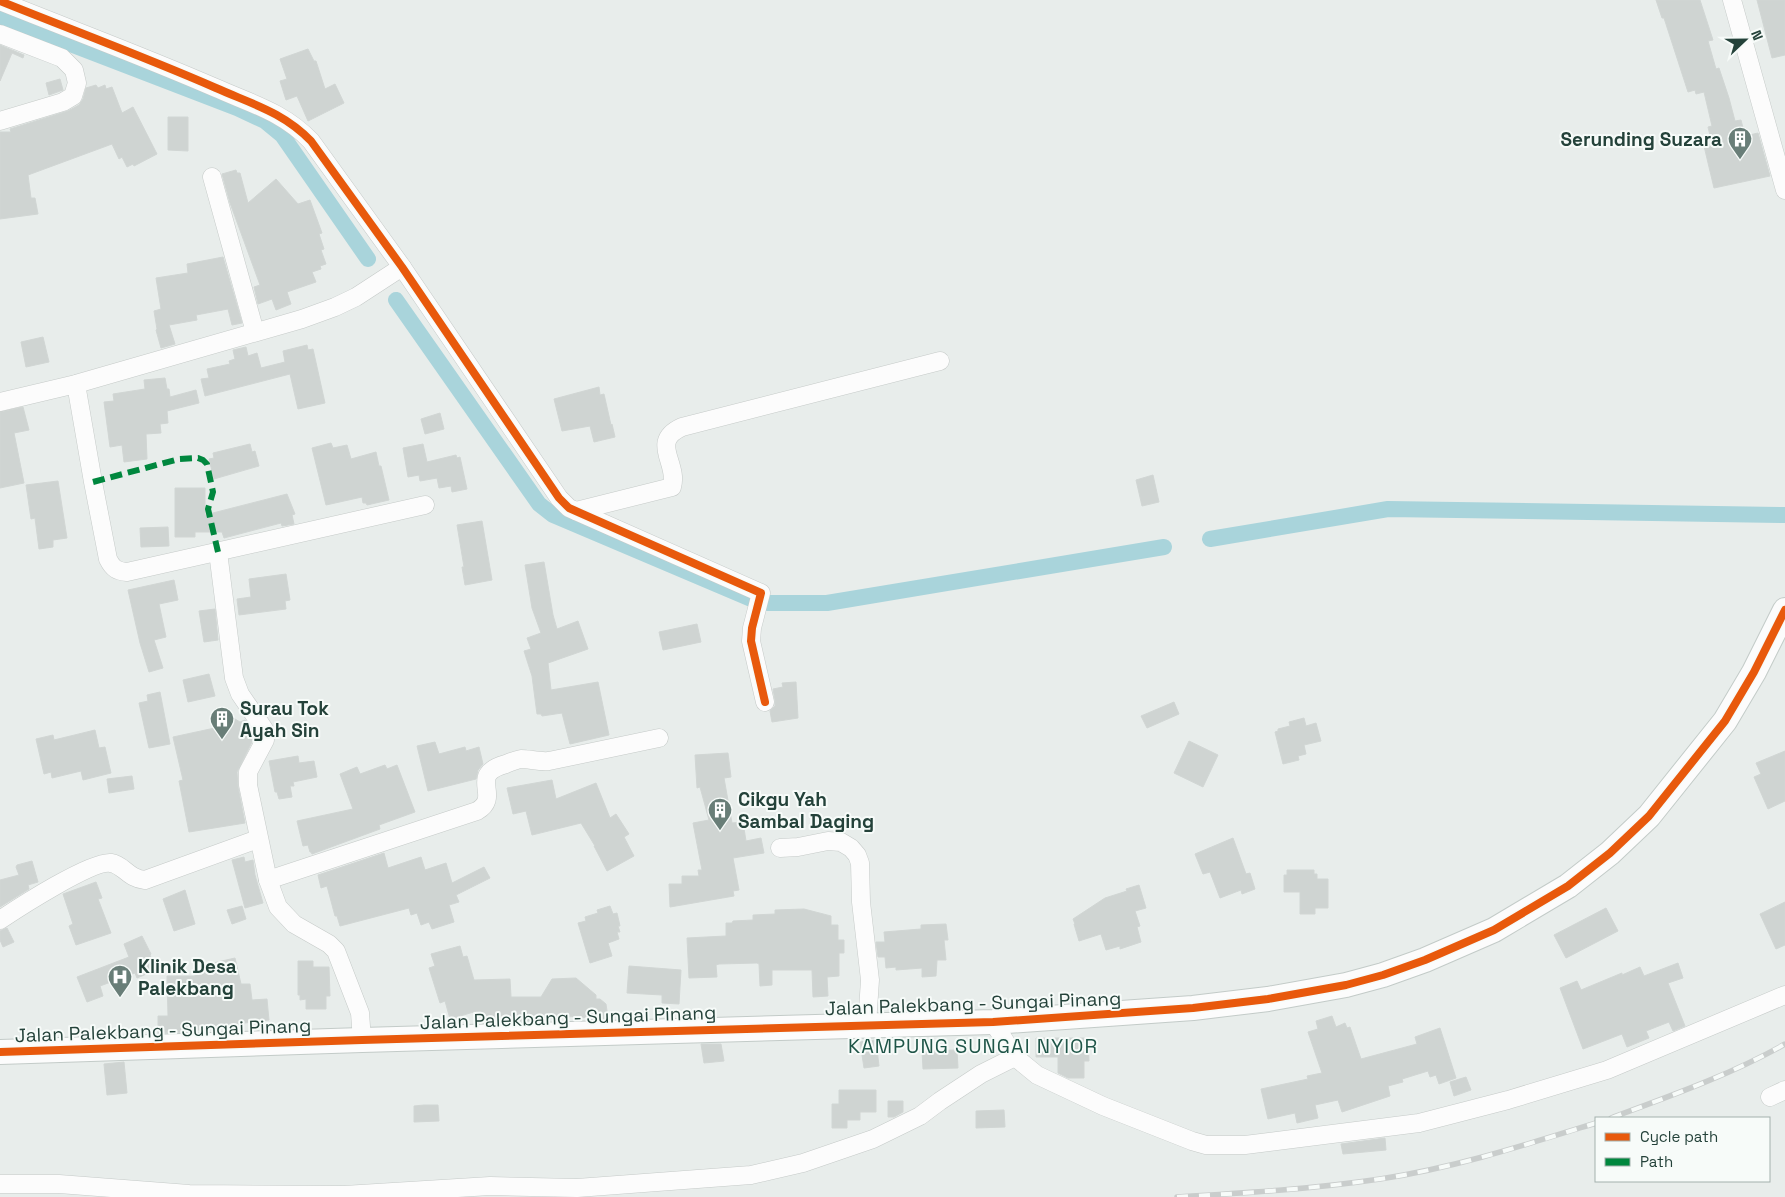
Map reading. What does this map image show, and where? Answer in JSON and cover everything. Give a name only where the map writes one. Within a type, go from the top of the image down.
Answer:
[{"type":"street","points":[[1732,0],[1785,190]]},
{"type":"street","points":[[0,1],[275,112],[290,122],[311,141],[397,271],[559,498],[569,508],[761,593],[752,628],[751,642],[765,702]]},
{"type":"street","points":[[0,34],[62,58],[74,70],[77,83],[73,96],[63,102],[0,121]]},
{"type":"street","points":[[212,178],[255,332]]},
{"type":"street","points":[[0,402],[76,384],[302,319],[336,307],[356,297],[397,271]]},
{"type":"street","points":[[576,511],[672,488],[674,480],[665,444],[673,431],[682,427],[940,361]]},
{"type":"street","points":[[76,384],[92,482],[108,559],[112,567],[119,572],[127,572],[425,505]]},
{"type":"street","points":[[218,552],[234,678],[240,694],[264,729],[265,740],[248,772],[248,785],[268,880],[278,907],[294,924],[329,944],[336,951],[360,1013],[362,1040]]},
{"type":"street","name":"Jalan Palekbang - Sungai Pinang","points":[[0,1052],[993,1022],[1193,1008],[1346,985],[1383,975],[1425,960],[1494,930],[1568,886],[1610,853],[1649,816],[1725,721],[1754,672],[1785,610]]},
{"type":"street","points":[[268,880],[477,811],[482,808],[488,797],[485,780],[487,774],[496,767],[522,759],[538,762],[549,761],[659,738]]},
{"type":"street","points":[[0,920],[31,899],[97,865],[112,863],[119,866],[130,876],[145,880],[258,839]]},
{"type":"street","points":[[780,848],[798,847],[828,841],[841,842],[851,848],[857,855],[860,863],[861,902],[870,980],[868,1025]]},
{"type":"street","points":[[993,1022],[1015,1057],[1038,1075],[1103,1106],[1158,1129],[1206,1145],[1245,1145],[1419,1123],[1508,1100],[1607,1070],[1785,995]]},
{"type":"street","points":[[0,1184],[59,1184],[189,1194],[344,1195],[490,1186],[547,1192],[751,1175],[803,1163],[872,1139],[907,1123],[981,1074],[1015,1057]]},
{"type":"building","points":[[1656,0],[1700,0],[1713,40],[1708,41],[1716,69],[1719,68],[1735,121],[1741,120],[1745,136],[1758,133],[1770,176],[1714,188],[1704,146],[1712,144],[1708,127],[1712,126],[1704,92],[1696,94],[1695,90],[1688,92],[1664,18],[1662,18]]},
{"type":"building","points":[[1757,0],[1785,0],[1785,55],[1772,58]]},
{"type":"building","points":[[0,45],[24,55],[23,58],[12,53],[0,81]]},
{"type":"building","points":[[308,49],[314,61],[316,61],[325,89],[335,84],[344,103],[308,121],[297,96],[286,100],[280,81],[287,79],[280,59]]},
{"type":"building","points":[[60,79],[63,90],[49,95],[46,83]]},
{"type":"building","points":[[96,85],[98,88],[105,85],[106,89],[112,87],[122,113],[133,107],[157,154],[134,166],[133,164],[127,167],[122,157],[119,159],[112,144],[28,175],[31,198],[35,198],[38,214],[0,219],[0,132],[11,132],[10,129],[68,111],[79,105],[86,88]]},
{"type":"building","points":[[168,117],[188,117],[188,151],[168,150]]},
{"type":"building","points":[[236,170],[237,173],[240,173],[248,203],[276,179],[298,204],[310,200],[322,233],[319,234],[324,249],[321,250],[326,264],[320,266],[321,269],[312,272],[316,282],[287,292],[291,304],[276,310],[272,299],[258,304],[254,287],[260,285],[230,203],[222,174]]},
{"type":"building","points":[[223,257],[242,323],[232,325],[228,309],[196,315],[197,320],[169,325],[175,344],[161,348],[156,330],[154,311],[161,309],[156,278],[188,273],[187,264]]},
{"type":"building","points":[[43,337],[49,362],[26,367],[21,342]]},
{"type":"building","points":[[307,345],[308,350],[313,349],[325,403],[298,409],[290,374],[205,396],[201,379],[209,378],[207,369],[230,364],[229,361],[235,359],[233,350],[246,347],[248,356],[257,353],[261,368],[285,362],[283,351]]},
{"type":"building","points":[[165,378],[170,397],[196,390],[199,403],[167,411],[168,423],[160,424],[161,433],[146,434],[147,459],[124,462],[122,445],[110,447],[104,402],[114,401],[113,394],[145,389],[144,380]]},
{"type":"building","points":[[599,387],[600,395],[604,394],[615,437],[594,442],[590,426],[562,431],[554,399]]},
{"type":"building","points":[[23,407],[29,430],[14,433],[24,483],[0,488],[0,412]]},
{"type":"building","points":[[440,413],[444,429],[425,434],[421,419]]},
{"type":"building","points":[[331,443],[333,448],[347,445],[351,459],[376,452],[389,500],[367,505],[363,503],[362,497],[326,505],[312,448]]},
{"type":"building","points":[[250,444],[252,452],[255,451],[259,466],[214,479],[209,459],[214,458],[213,453]]},
{"type":"building","points":[[423,444],[427,462],[456,455],[457,458],[460,457],[467,489],[452,492],[451,486],[439,488],[437,478],[420,481],[419,475],[408,477],[403,448]]},
{"type":"building","points":[[1153,475],[1159,502],[1142,506],[1136,480]]},
{"type":"building","points":[[58,481],[67,538],[53,540],[53,547],[39,549],[35,518],[31,519],[26,485]]},
{"type":"building","points":[[175,488],[205,488],[205,515],[287,494],[295,514],[292,515],[294,524],[282,526],[281,523],[224,538],[222,532],[195,532],[195,537],[175,537]]},
{"type":"building","points":[[482,521],[492,580],[465,585],[457,525]]},
{"type":"building","points":[[168,527],[169,546],[141,547],[140,528]]},
{"type":"building","points":[[544,562],[557,629],[578,621],[588,649],[548,663],[551,690],[598,682],[609,735],[570,744],[562,713],[542,716],[537,714],[532,676],[524,651],[531,649],[527,638],[541,633],[532,608],[525,565]]},
{"type":"building","points":[[286,574],[290,600],[285,601],[286,609],[239,615],[237,599],[251,597],[249,579]]},
{"type":"building","points":[[174,580],[178,600],[159,604],[166,637],[154,640],[163,668],[149,672],[140,643],[128,590]]},
{"type":"building","points":[[215,609],[218,640],[204,642],[199,611]]},
{"type":"building","points":[[697,624],[701,642],[663,650],[659,632]]},
{"type":"building","points":[[209,674],[215,696],[188,702],[183,680]]},
{"type":"building","points":[[796,682],[798,718],[772,722],[770,711],[775,706],[773,689],[783,687],[782,683]]},
{"type":"building","points":[[160,692],[170,744],[149,748],[139,703],[148,701],[147,695]]},
{"type":"building","points":[[1174,702],[1179,714],[1147,728],[1141,716]]},
{"type":"building","points":[[230,716],[240,722],[245,720],[254,733],[254,738],[237,772],[245,823],[189,832],[179,781],[183,780],[173,737],[224,726]]},
{"type":"building","points":[[1304,718],[1306,726],[1316,723],[1321,741],[1304,745],[1306,754],[1298,756],[1299,760],[1283,764],[1275,732],[1278,729],[1290,726],[1289,722]]},
{"type":"building","points":[[95,730],[99,748],[105,747],[111,773],[83,780],[81,771],[52,778],[51,772],[44,774],[36,739],[53,735],[54,740]]},
{"type":"building","points":[[1189,741],[1218,755],[1203,787],[1174,773]]},
{"type":"building","points":[[435,742],[439,754],[465,747],[466,751],[479,747],[483,764],[478,770],[476,779],[428,791],[417,746]]},
{"type":"building","points":[[1785,751],[1785,801],[1768,809],[1754,777],[1761,774],[1756,763]]},
{"type":"building","points":[[728,753],[731,777],[724,778],[732,823],[743,822],[746,841],[761,838],[764,853],[733,858],[739,890],[733,891],[734,896],[670,907],[669,884],[682,884],[682,876],[699,876],[698,870],[702,870],[693,823],[709,820],[700,787],[697,788],[695,755]]},
{"type":"building","points":[[298,756],[299,763],[314,761],[317,777],[293,782],[294,786],[290,786],[292,797],[279,799],[277,792],[275,792],[269,761]]},
{"type":"building","points":[[385,765],[387,769],[397,765],[415,812],[379,825],[380,829],[312,854],[308,845],[303,846],[297,821],[353,809],[340,774],[357,767],[360,774]]},
{"type":"building","points":[[132,776],[134,789],[109,793],[107,779]]},
{"type":"building","points":[[552,780],[556,799],[596,783],[610,818],[616,814],[629,834],[624,837],[634,856],[607,871],[581,823],[532,835],[526,811],[513,814],[507,788]]},
{"type":"building","points":[[1233,838],[1246,874],[1250,873],[1255,889],[1242,894],[1241,890],[1220,898],[1210,872],[1203,874],[1195,854]]},
{"type":"building","points":[[384,853],[388,868],[421,857],[425,870],[446,863],[452,883],[484,867],[490,878],[456,895],[459,902],[449,905],[454,922],[432,929],[429,922],[421,925],[417,913],[411,915],[409,908],[340,926],[337,916],[335,916],[327,886],[321,888],[318,875]]},
{"type":"building","points":[[244,857],[245,862],[253,860],[263,903],[245,908],[232,860]]},
{"type":"building","points":[[32,861],[38,882],[28,885],[29,889],[0,907],[0,880],[19,875],[17,865]]},
{"type":"building","points":[[1287,870],[1314,870],[1314,874],[1317,874],[1317,879],[1328,879],[1328,908],[1315,908],[1315,914],[1300,914],[1300,892],[1284,892],[1284,875],[1287,875]]},
{"type":"building","points":[[96,882],[102,898],[98,899],[111,933],[76,945],[69,926],[73,924],[63,894]]},
{"type":"building","points":[[1139,885],[1146,908],[1135,911],[1140,926],[1137,927],[1141,942],[1120,949],[1120,946],[1106,950],[1101,934],[1079,941],[1073,919],[1105,898]]},
{"type":"building","points":[[185,890],[195,924],[174,931],[163,899]]},
{"type":"building","points":[[1785,902],[1785,945],[1776,949],[1760,914]]},
{"type":"building","points":[[242,906],[246,919],[232,924],[227,910]]},
{"type":"building","points":[[610,906],[613,914],[617,913],[620,926],[618,926],[620,932],[617,932],[619,939],[608,943],[612,956],[590,963],[578,923],[586,921],[585,917],[598,913],[597,910]]},
{"type":"building","points":[[1606,908],[1618,931],[1566,958],[1554,935]]},
{"type":"building","points":[[804,909],[831,916],[831,925],[838,925],[838,940],[844,940],[844,953],[839,953],[839,976],[827,977],[828,996],[813,997],[812,970],[772,970],[772,985],[760,986],[759,964],[757,963],[719,964],[716,965],[717,977],[689,978],[687,938],[726,936],[726,923],[753,920],[753,915],[775,914],[775,910]]},
{"type":"building","points":[[946,924],[948,940],[944,940],[946,960],[937,960],[936,976],[922,977],[922,968],[896,970],[896,967],[886,968],[885,957],[878,957],[876,942],[885,942],[884,932],[921,929],[921,925]]},
{"type":"building","points":[[7,928],[14,942],[3,947],[0,940],[0,931]]},
{"type":"building","points":[[142,936],[156,970],[137,978],[135,973],[100,986],[103,996],[87,1002],[77,977],[129,957],[124,944]]},
{"type":"building","points":[[460,946],[463,957],[467,956],[474,980],[510,979],[511,997],[541,997],[552,979],[576,978],[596,995],[596,999],[600,999],[606,1004],[608,1018],[591,1020],[590,1017],[579,1018],[579,1016],[531,1021],[482,1023],[481,1016],[478,1016],[477,1011],[450,1019],[445,1001],[440,1003],[429,968],[435,966],[431,954]]},
{"type":"building","points":[[235,958],[241,984],[250,984],[252,1000],[267,999],[269,1020],[204,1028],[204,1030],[191,1030],[191,1032],[158,1033],[158,1016],[168,1016],[167,976],[195,976],[195,971],[214,971],[213,963]]},
{"type":"building","points":[[298,961],[313,961],[313,967],[329,967],[330,996],[326,996],[326,1009],[306,1009],[306,999],[300,1000],[300,995],[298,995]]},
{"type":"building","points":[[1678,963],[1683,978],[1668,983],[1685,1026],[1673,1031],[1669,1022],[1646,1031],[1649,1038],[1627,1047],[1622,1034],[1583,1049],[1560,988],[1577,981],[1581,990],[1640,967],[1644,976]]},
{"type":"building","points":[[629,966],[681,970],[679,1004],[662,1003],[662,995],[627,993]]},
{"type":"building","points":[[1332,1016],[1336,1027],[1345,1023],[1347,1028],[1350,1027],[1361,1059],[1417,1044],[1415,1037],[1440,1028],[1456,1078],[1439,1084],[1436,1075],[1430,1077],[1428,1071],[1402,1079],[1403,1082],[1388,1086],[1390,1096],[1342,1112],[1338,1100],[1315,1105],[1318,1118],[1297,1123],[1295,1113],[1268,1119],[1261,1089],[1308,1079],[1307,1076],[1322,1073],[1308,1032],[1318,1029],[1316,1021]]},
{"type":"building","points":[[1036,1038],[1088,1038],[1089,1061],[1084,1061],[1084,1078],[1068,1078],[1058,1073],[1058,1057],[1036,1057]]},
{"type":"building","points":[[876,1040],[879,1066],[864,1068],[860,1042]]},
{"type":"building","points":[[701,1044],[721,1044],[724,1061],[704,1063]]},
{"type":"building","points":[[957,1050],[958,1068],[923,1069],[922,1051]]},
{"type":"building","points":[[124,1062],[127,1093],[107,1095],[104,1064]]},
{"type":"building","points":[[1466,1077],[1471,1090],[1454,1096],[1450,1082]]},
{"type":"building","points":[[839,1090],[876,1090],[876,1112],[860,1112],[860,1120],[847,1120],[847,1128],[832,1128],[832,1104],[839,1104]]},
{"type":"building","points":[[888,1101],[903,1101],[903,1112],[894,1117],[888,1117]]},
{"type":"building","points":[[438,1105],[439,1121],[414,1122],[414,1106]]},
{"type":"building","points":[[1004,1110],[1005,1127],[976,1128],[976,1111]]},
{"type":"building","points":[[1385,1138],[1386,1150],[1343,1154],[1341,1144]]},
{"type":"waterway","points":[[0,17],[237,108],[265,121],[282,135],[368,259]]},
{"type":"waterway","points":[[396,300],[539,504],[553,515],[751,599],[768,603],[827,603],[1164,547]]},
{"type":"waterway","points":[[1210,539],[1388,509],[1785,515]]},
{"type":"railway","points":[[1614,1117],[1743,1066],[1785,1044]]},
{"type":"railway","points":[[1177,1197],[1304,1188],[1380,1179],[1435,1169],[1595,1123]]},
{"type":"marked path","points":[[93,482],[179,459],[198,458],[203,460],[207,464],[213,492],[208,509],[218,552]]},
{"type":"cycle path","points":[[0,1],[162,65],[254,104],[289,123],[311,141],[402,267],[559,498],[569,508],[761,593],[752,628],[751,641],[765,702]]},
{"type":"cycle path","points":[[0,1052],[993,1022],[1193,1008],[1268,999],[1346,985],[1383,975],[1425,960],[1494,930],[1568,886],[1610,853],[1649,816],[1725,721],[1754,672],[1785,610]]},
{"type":"place","name":"Serunding Suzara","points":[[1740,160]]},
{"type":"place","name":"Surau Tok Ayah Sin","points":[[222,740]]},
{"type":"place","name":"Cikgu Yah Sambal Daging","points":[[720,831]]},
{"type":"place","name":"Klinik Desa Palekbang","points":[[120,998]]},
{"type":"district","name":"KAMPUNG SUNGAI NYIOR","points":[[973,1046]]}]
